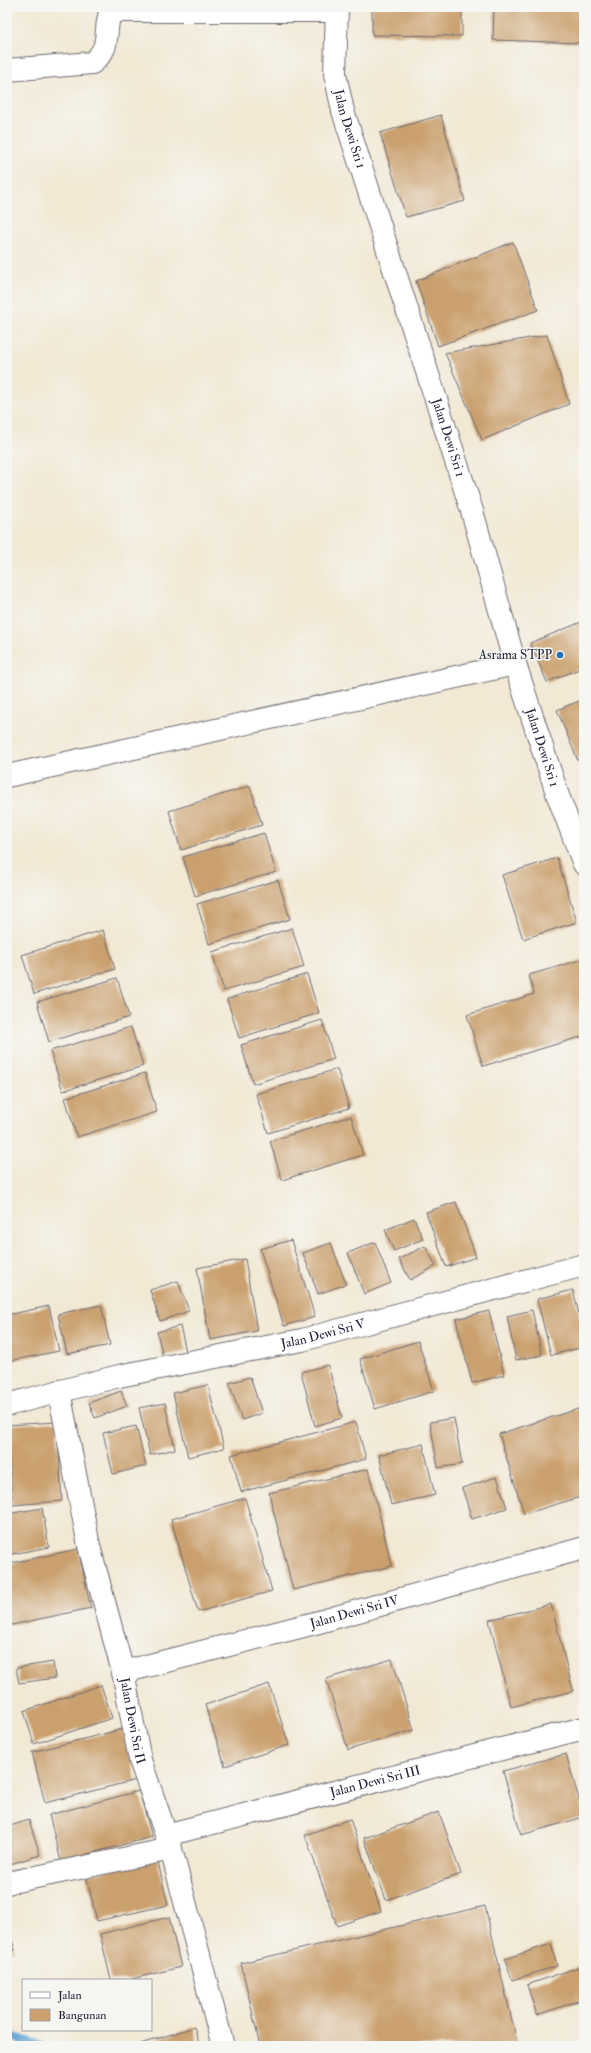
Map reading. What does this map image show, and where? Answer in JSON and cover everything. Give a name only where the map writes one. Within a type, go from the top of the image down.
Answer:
[{"type":"street","points":[[7,70],[92,63],[101,56],[105,48],[109,16],[115,11],[337,9]]},
{"type":"street","name":"Jalan Dewi Sri 1","points":[[337,9],[334,74],[343,111],[472,511],[515,664],[558,793],[584,864]]},
{"type":"street","points":[[7,776],[515,664]]},
{"type":"street","name":"Jalan Dewi Sri V","points":[[7,1405],[59,1391],[205,1358],[302,1340],[584,1265]]},
{"type":"street","name":"Jalan Dewi Sri II","points":[[59,1391],[89,1546],[122,1672],[140,1760],[168,1842],[223,2046]]},
{"type":"street","name":"Jalan Dewi Sri IV","points":[[122,1672],[315,1623],[584,1548]]},
{"type":"street","name":"Jalan Dewi Sri III","points":[[7,1883],[168,1842],[584,1728]]},
{"type":"building","points":[[372,7],[462,7],[462,36],[372,35]]},
{"type":"building","points":[[494,7],[580,7],[580,43],[493,40]]},
{"type":"building","points":[[441,115],[465,201],[406,217],[380,133]]},
{"type":"building","points":[[513,242],[538,310],[438,346],[416,281]]},
{"type":"building","points":[[547,335],[569,404],[482,440],[445,353]]},
{"type":"building","name":"Asrama STPP","points":[[584,621],[584,667],[547,682],[530,643]]},
{"type":"building","points":[[584,699],[584,758],[578,761],[557,710]]},
{"type":"building","points":[[250,786],[262,825],[181,850],[169,811]]},
{"type":"building","points":[[264,833],[276,872],[195,896],[183,857]]},
{"type":"building","points":[[557,858],[577,922],[523,939],[502,875]]},
{"type":"building","points":[[278,880],[290,919],[209,944],[197,904]]},
{"type":"building","points":[[292,928],[304,967],[224,991],[212,952]]},
{"type":"building","points":[[103,930],[115,969],[34,994],[22,955]]},
{"type":"building","points":[[584,959],[584,1036],[483,1066],[467,1015],[534,994],[529,975]]},
{"type":"building","points":[[307,974],[319,1013],[239,1038],[227,999]]},
{"type":"building","points":[[117,978],[129,1017],[49,1042],[37,1002]]},
{"type":"building","points":[[322,1020],[334,1059],[253,1084],[241,1045]]},
{"type":"building","points":[[131,1027],[143,1066],[63,1091],[50,1051]]},
{"type":"building","points":[[337,1069],[349,1108],[268,1133],[256,1094]]},
{"type":"building","points":[[145,1073],[157,1112],[77,1137],[65,1098]]},
{"type":"building","points":[[351,1116],[363,1155],[282,1180],[270,1141]]},
{"type":"building","points":[[456,1202],[476,1257],[446,1267],[426,1212]]},
{"type":"building","points":[[414,1218],[423,1239],[394,1251],[385,1230]]},
{"type":"building","points":[[291,1240],[315,1317],[284,1326],[260,1249]]},
{"type":"building","points":[[375,1242],[391,1283],[364,1294],[348,1253]]},
{"type":"building","points":[[331,1243],[346,1284],[318,1294],[303,1253]]},
{"type":"building","points":[[425,1246],[436,1266],[410,1280],[399,1259]]},
{"type":"building","points":[[245,1259],[257,1331],[210,1340],[197,1268]]},
{"type":"building","points":[[178,1281],[189,1311],[160,1321],[150,1290]]},
{"type":"building","points":[[573,1290],[584,1334],[584,1347],[551,1355],[537,1299]]},
{"type":"building","points":[[101,1305],[110,1345],[67,1354],[58,1314]]},
{"type":"building","points":[[49,1306],[59,1351],[10,1361],[7,1348],[7,1315]]},
{"type":"building","points":[[532,1310],[542,1355],[516,1360],[507,1316]]},
{"type":"building","points":[[489,1311],[504,1375],[472,1383],[456,1319]]},
{"type":"building","points":[[180,1326],[186,1351],[163,1357],[157,1332]]},
{"type":"building","points":[[418,1341],[434,1391],[375,1409],[360,1359]]},
{"type":"building","points":[[328,1365],[342,1418],[315,1426],[301,1372]]},
{"type":"building","points":[[250,1377],[262,1413],[242,1420],[229,1383]]},
{"type":"building","points":[[208,1385],[224,1448],[188,1457],[173,1393]]},
{"type":"building","points":[[121,1391],[127,1406],[95,1418],[89,1403]]},
{"type":"building","points":[[165,1403],[175,1449],[150,1455],[139,1408]]},
{"type":"building","points":[[584,1407],[584,1496],[524,1514],[499,1434]]},
{"type":"building","points":[[454,1418],[462,1464],[438,1468],[430,1422]]},
{"type":"building","points":[[57,1422],[62,1501],[12,1505],[7,1425]]},
{"type":"building","points":[[356,1422],[366,1459],[241,1492],[231,1455]]},
{"type":"building","points":[[136,1426],[146,1466],[113,1474],[103,1433]]},
{"type":"building","points":[[423,1444],[435,1495],[391,1505],[379,1455]]},
{"type":"building","points":[[368,1469],[392,1566],[293,1590],[269,1493]]},
{"type":"building","points":[[497,1477],[507,1508],[472,1519],[462,1488]]},
{"type":"building","points":[[245,1498],[272,1591],[198,1612],[171,1519]]},
{"type":"building","points":[[42,1508],[49,1547],[7,1555],[7,1514]]},
{"type":"building","points":[[78,1549],[91,1608],[7,1626],[7,1564]]},
{"type":"building","points":[[551,1604],[573,1691],[511,1707],[489,1620]]},
{"type":"building","points":[[392,1659],[414,1730],[348,1750],[326,1679]]},
{"type":"building","points":[[53,1662],[55,1678],[19,1683],[16,1668]]},
{"type":"building","points":[[269,1684],[289,1745],[225,1766],[205,1705]]},
{"type":"building","points":[[101,1685],[112,1718],[34,1744],[24,1711]]},
{"type":"building","points":[[123,1729],[136,1780],[45,1803],[32,1752]]},
{"type":"building","points":[[566,1754],[584,1817],[521,1835],[503,1771]]},
{"type":"building","points":[[139,1791],[152,1837],[61,1861],[49,1815]]},
{"type":"building","points":[[439,1812],[461,1874],[386,1900],[364,1838]]},
{"type":"building","points":[[350,1819],[381,1911],[337,1926],[305,1835]]},
{"type":"building","points":[[29,1820],[40,1855],[7,1865],[7,1827]]},
{"type":"building","points":[[157,1858],[168,1905],[97,1921],[86,1875]]},
{"type":"building","points":[[485,1906],[518,2046],[260,2046],[241,1963]]},
{"type":"building","points":[[169,1917],[181,1967],[132,1979],[111,1979],[100,1934]]},
{"type":"building","points":[[7,1925],[15,1950],[7,1952]]},
{"type":"building","points":[[551,1944],[557,1966],[512,1980],[505,1959]]},
{"type":"building","points":[[584,1965],[584,1999],[537,2015],[527,1985]]},
{"type":"building","points":[[194,2027],[200,2046],[134,2046]]},
{"type":"waterway","points":[[7,2035],[42,2046]]},
{"type":"place","name":"Asrama STPP","points":[[560,655]]}]
